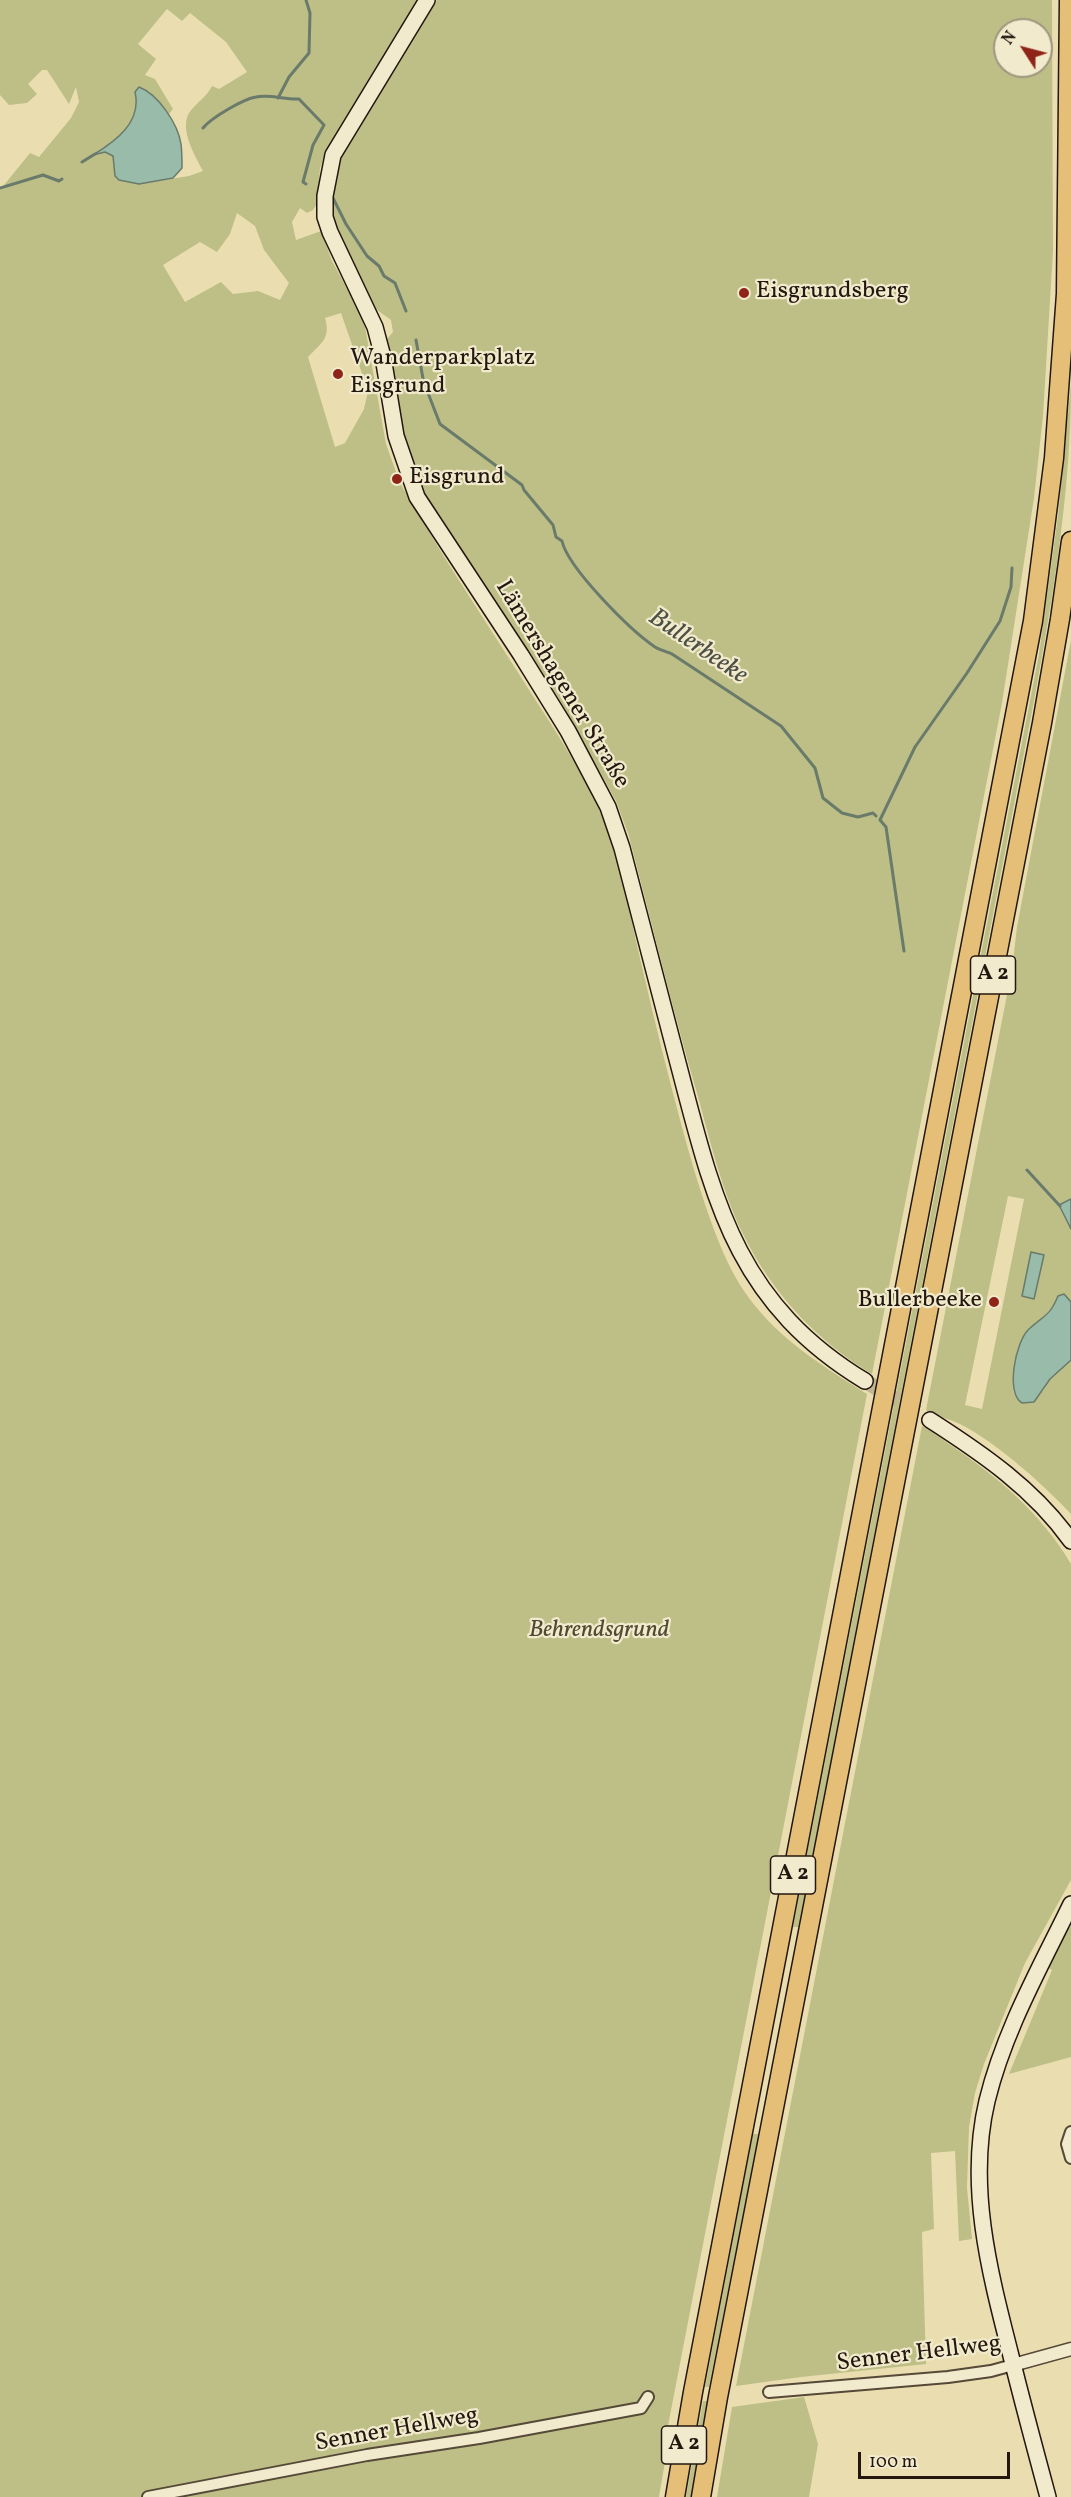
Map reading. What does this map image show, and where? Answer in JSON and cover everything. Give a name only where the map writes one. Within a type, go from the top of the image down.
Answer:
[{"type":"highway","name":"A 2","points":[[675,2497],[693,2392],[1017,712],[1041,568],[1059,402],[1067,265],[1069,0]]},
{"type":"highway","name":"A 2","points":[[701,2497],[718,2397],[1042,723],[1071,541]]},
{"type":"main road","name":"Lämershagener Straße","points":[[427,0],[333,155],[325,196],[325,217],[375,327],[398,442],[417,497],[548,698],[608,807],[628,870],[696,1135],[718,1204],[733,1241],[759,1285],[785,1316],[825,1353],[865,1381]]},
{"type":"main road","points":[[930,1420],[1009,1474],[1035,1498],[1071,1541]]},
{"type":"main road","points":[[1048,2497],[988,2260],[979,2184],[981,2137],[987,2102],[1003,2049],[1071,1904]]},
{"type":"street","points":[[1071,2132],[1067,2144],[1071,2158]]},
{"type":"street","name":"Senner Hellweg","points":[[770,2392],[959,2376],[991,2371],[1071,2349]]},
{"type":"street","name":"Senner Hellweg","points":[[148,2497],[401,2449],[599,2417],[641,2408],[648,2397]]},
{"type":"green space","name":"Behrendsgrund","points":[[0,0],[417,0],[325,153],[320,168],[317,204],[307,213],[300,208],[292,222],[296,240],[321,231],[332,261],[365,327],[386,444],[400,483],[566,749],[598,807],[612,842],[622,879],[687,1146],[711,1221],[731,1269],[749,1298],[774,1327],[819,1363],[867,1394],[667,2431],[670,2432],[659,2497],[0,2497],[0,190],[30,153],[39,157],[71,118],[79,102],[76,87],[69,104],[47,70],[42,70],[28,84],[37,94],[27,103],[9,105],[0,95]],"holes":[[[167,9],[182,21],[190,13],[226,42],[247,72],[219,89],[212,86],[188,115],[186,122],[188,139],[203,171],[189,176],[139,184],[115,176],[113,156],[105,152],[96,154],[126,128],[135,112],[135,92],[149,91],[168,115],[173,109],[155,79],[145,75],[156,59],[138,44]],[[237,213],[255,226],[264,250],[289,283],[280,300],[258,291],[233,294],[221,282],[185,302],[163,265],[200,242],[217,252],[230,234]],[[341,313],[368,391],[364,409],[345,443],[335,447],[308,357],[326,336],[325,318]]]},
{"type":"green space","points":[[437,0],[1052,0],[1052,18],[993,18],[993,78],[1052,78],[1053,251],[1043,416],[1034,498],[1002,703],[872,1374],[833,1347],[798,1314],[768,1277],[736,1219],[717,1166],[628,833],[616,801],[558,697],[423,493],[402,432],[386,340],[393,332],[391,320],[373,307],[331,215],[331,187],[349,141]]},
{"type":"green space","points":[[1071,384],[1068,464],[1060,544],[1041,662],[799,1927],[793,1927],[1039,654],[1058,516]]},
{"type":"green space","points":[[1071,640],[1071,1199],[1059,1206],[1071,1229],[1071,1302],[1058,1296],[1029,1339],[1017,1366],[1014,1394],[1043,1391],[1050,1379],[1071,1360],[1071,1514],[1033,1477],[989,1442],[960,1424],[926,1410],[1012,969],[1017,927]],"holes":[[[1008,1196],[1024,1199],[982,1409],[965,1405]],[[1031,1253],[1044,1255],[1034,1299],[1022,1296]]]},
{"type":"green space","points":[[922,1426],[985,1470],[1017,1497],[1046,1528],[1071,1564],[1071,1880],[1025,1963],[984,2064],[975,2093],[969,2127],[967,2188],[972,2239],[959,2241],[955,2151],[931,2153],[934,2229],[922,2232],[926,2364],[736,2386]]},
{"type":"green space","points":[[1071,1926],[1071,2057],[1009,2074],[1052,1970],[1047,1967],[1061,1939]]},
{"type":"green space","points":[[753,2134],[759,2134],[709,2387],[705,2387]]},
{"type":"green space","points":[[804,2397],[818,2444],[809,2497],[717,2497],[732,2407]]},
{"type":"green space","points":[[703,2401],[707,2401],[691,2497],[686,2497]]},
{"type":"shaded area","points":[[139,87],[160,103],[179,136],[182,168],[173,178],[139,184],[119,180],[115,176],[113,156],[105,152],[93,155],[125,130],[135,113],[135,92]]},
{"type":"shaded area","points":[[1071,1199],[1071,1229],[1059,1205]]},
{"type":"shaded area","points":[[1031,1252],[1044,1255],[1034,1299],[1022,1296]]},
{"type":"shaded area","points":[[1064,1294],[1071,1302],[1071,1360],[1050,1379],[1034,1402],[1022,1403],[1014,1389],[1013,1379],[1020,1345],[1028,1330],[1048,1313],[1058,1296]]},
{"type":"waterway","name":"Bullerbeeke","points":[[278,98],[289,77],[309,53],[310,13],[306,0]]},
{"type":"waterway","name":"Bullerbeeke","points":[[203,128],[220,114],[250,98],[267,96],[299,99],[324,125],[313,145],[303,182],[306,184]]},
{"type":"waterway","name":"Bullerbeeke","points":[[82,162],[95,154]]},
{"type":"waterway","name":"Bullerbeeke","points":[[0,188],[43,175],[59,181],[62,179]]},
{"type":"waterway","name":"Bullerbeeke","points":[[332,196],[346,224],[367,256],[379,266],[384,276],[395,283],[406,311]]},
{"type":"waterway","name":"Bullerbeeke","points":[[416,340],[424,384],[430,388],[428,393],[440,424],[522,485],[553,525],[556,537],[562,541],[576,567],[601,598],[655,647],[672,654],[781,726],[815,768],[823,798],[842,813],[858,817],[873,813],[876,816]]},
{"type":"waterway","points":[[904,951],[886,827],[880,820],[915,747],[1000,621],[1011,587],[1012,568]]},
{"type":"waterway","name":"Bullerbeeke","points":[[1027,1170],[1060,1206]]},
{"type":"tunnel","points":[[865,1381],[930,1420]]},
{"type":"place","name":"Eisgrundsberg","points":[[744,293]]},
{"type":"place","name":"Wanderparkplatz Eisgrund","points":[[338,374]]},
{"type":"place","name":"Eisgrund","points":[[397,479]]},
{"type":"place","name":"Bullerbeeke","points":[[994,1302]]}]
